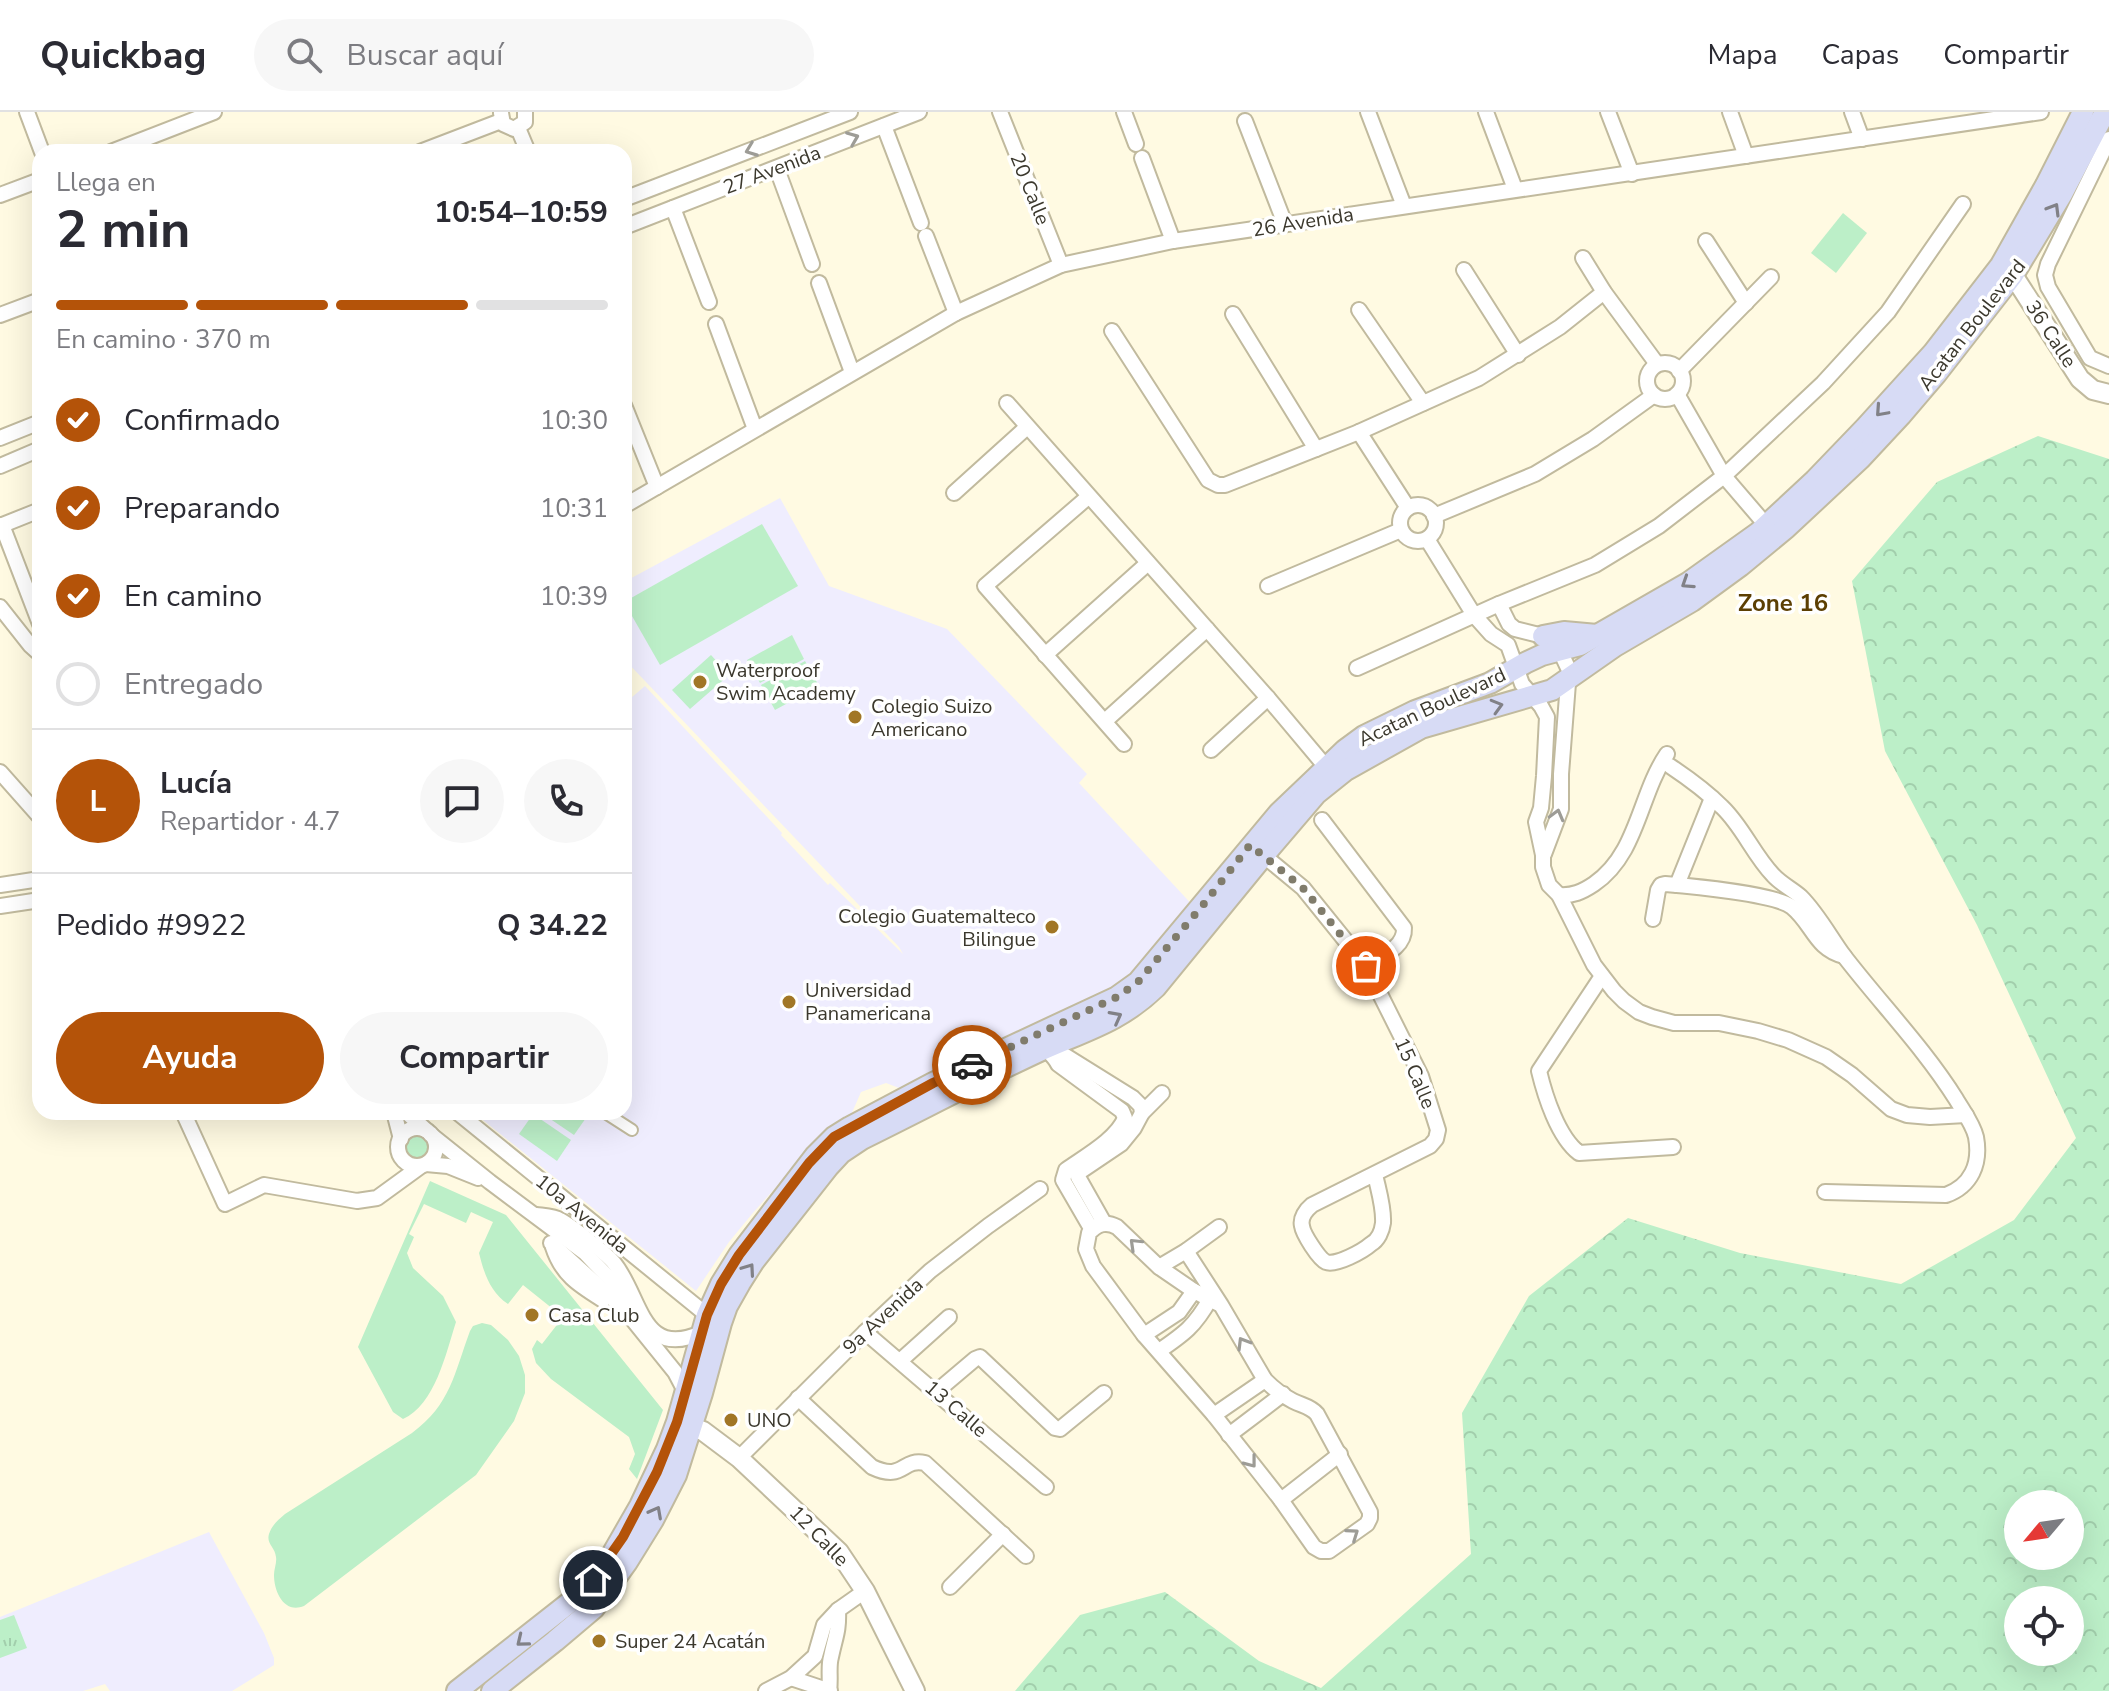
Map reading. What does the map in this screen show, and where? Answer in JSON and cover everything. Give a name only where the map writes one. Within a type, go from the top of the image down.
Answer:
[{"type":"main road","name":"Acatan Boulevard","points":[[1559,651],[1580,645],[1688,583],[1766,525],[1845,449],[2007,270],[2083,112]]},
{"type":"main road","name":"Acatan Boulevard","points":[[1569,678],[1615,646],[1692,601],[1740,566],[1860,459],[1936,374],[2062,194],[2105,112]]},
{"type":"main road","points":[[1543,636],[1564,632],[1597,635]]},
{"type":"main road","points":[[1517,668],[1542,655],[1559,651]]},
{"type":"main road","name":"Acatan Boulevard","points":[[457,1691],[490,1686],[594,1608],[607,1591],[676,1475],[684,1424],[685,1391],[705,1323],[721,1284],[739,1255],[809,1163],[834,1137],[933,1083],[1045,1047],[1117,1018],[1148,995],[1215,916],[1287,805],[1331,772],[1345,750],[1364,736],[1415,711],[1490,683],[1517,668]]},
{"type":"main road","points":[[1532,696],[1552,690],[1569,678]]},
{"type":"main road","name":"Acatan Boulevard","points":[[1331,772],[1346,770],[1421,728],[1532,696]]},
{"type":"main road","name":"Acatan Boulevard","points":[[684,1424],[727,1306],[740,1283],[754,1261],[841,1153],[862,1139],[1045,1047]]},
{"type":"street","points":[[27,112],[39,144]]},
{"type":"street","points":[[132,144],[214,112]]},
{"type":"street","points":[[438,144],[501,116],[506,127],[518,128],[525,122],[525,112]]},
{"type":"street","name":"27 Avenida","points":[[632,196],[821,117],[850,112]]},
{"type":"street","name":"27 Avenida","points":[[632,224],[919,112]]},
{"type":"street","name":"20 Calle","points":[[1000,112],[1061,265]]},
{"type":"street","points":[[1124,112],[1173,241]]},
{"type":"street","points":[[1368,112],[1404,206]]},
{"type":"street","points":[[1486,112],[1515,189]]},
{"type":"street","points":[[1608,112],[1632,174]]},
{"type":"street","points":[[1730,112],[1746,156]]},
{"type":"street","points":[[1852,112],[1862,139]]},
{"type":"street","name":"26 Avenida","points":[[632,501],[956,313],[1061,265],[1173,241],[2041,112]]},
{"type":"street","points":[[1245,121],[1285,224]]},
{"type":"street","points":[[884,126],[956,313]]},
{"type":"street","points":[[518,128],[525,144]]},
{"type":"street","points":[[2109,139],[2045,275],[2048,287],[2090,358],[2109,366]]},
{"type":"street","points":[[777,169],[812,264]]},
{"type":"street","points":[[0,195],[32,183]]},
{"type":"street","points":[[1357,668],[1595,565],[1659,526],[1724,476],[1823,383],[1888,312],[1963,204]]},
{"type":"street","points":[[673,208],[709,302]]},
{"type":"street","points":[[1706,241],[1746,303]]},
{"type":"street","points":[[1583,258],[1657,364]]},
{"type":"street","points":[[1464,270],[1518,355]]},
{"type":"street","name":"36 Calle","points":[[2007,270],[2080,379],[2093,390],[2109,394]]},
{"type":"street","points":[[1679,371],[1771,277]]},
{"type":"street","points":[[819,283],[852,372]]},
{"type":"street","points":[[1112,331],[1208,480],[1230,484],[1359,432],[1479,378],[1560,327],[1604,292]]},
{"type":"street","points":[[0,315],[32,303]]},
{"type":"street","points":[[1359,310],[1423,403]]},
{"type":"street","points":[[1233,314],[1316,449]]},
{"type":"street","points":[[716,324],[755,429]]},
{"type":"street","points":[[1657,364],[1672,364],[1679,371],[1682,385],[1677,394],[1668,398],[1654,395],[1650,390],[1647,378],[1657,364]]},
{"type":"street","points":[[1677,394],[1724,476],[1766,525]]},
{"type":"street","points":[[1434,516],[1535,474],[1593,439],[1654,395]]},
{"type":"street","points":[[1007,403],[1331,772]]},
{"type":"street","points":[[0,438],[32,425]]},
{"type":"street","points":[[632,425],[657,487]]},
{"type":"street","points":[[954,493],[1027,427]]},
{"type":"street","points":[[1359,432],[1408,508]]},
{"type":"street","points":[[0,466],[32,456]]},
{"type":"street","points":[[1088,497],[985,586],[1124,744]]},
{"type":"street","points":[[1420,505],[1434,516],[1436,526],[1427,539],[1410,539],[1401,530],[1400,520],[1408,508],[1420,505]]},
{"type":"street","points":[[32,513],[1,526],[32,604]]},
{"type":"street","points":[[1268,586],[1401,530]]},
{"type":"street","points":[[1427,539],[1474,615],[1491,634],[1508,645],[1522,684],[1547,717],[1541,808],[1536,822],[1543,867],[1549,885],[1559,895],[1602,976],[1624,1001],[1639,1012],[1674,1023],[1719,1023],[1788,1040],[1826,1057],[1891,1109],[1907,1115],[1966,1115]]},
{"type":"street","points":[[1045,655],[1148,563]]},
{"type":"street","points":[[1499,604],[1509,624],[1515,629],[1543,636],[1567,663],[1569,678],[1561,809],[1543,855]]},
{"type":"street","points":[[0,607],[32,647]]},
{"type":"street","points":[[1105,721],[1207,629]]},
{"type":"street","points":[[1508,645],[1543,636]]},
{"type":"street","points":[[1211,750],[1268,698]]},
{"type":"street","points":[[1559,895],[1570,896],[1583,891],[1605,876],[1634,831],[1657,769],[1668,760],[1725,810],[1759,858],[1781,883],[1792,889],[1811,908],[1844,956],[1942,1077],[1976,1135],[1976,1158],[1970,1178],[1959,1190],[1946,1195],[1825,1192]]},
{"type":"street","points":[[3,782],[32,809]]},
{"type":"street","points":[[1677,885],[1712,798]]},
{"type":"street","points":[[1322,820],[1402,924],[1404,936],[1400,944],[1366,966]]},
{"type":"street","name":"15 Calle","points":[[1257,850],[1303,888],[1366,966],[1421,1076],[1438,1130],[1430,1146],[1312,1205],[1304,1214],[1302,1227],[1322,1259],[1339,1262],[1377,1239],[1383,1221],[1375,1174]]},
{"type":"street","points":[[0,885],[32,880]]},
{"type":"street","points":[[1774,898],[1781,883]]},
{"type":"street","points":[[1653,919],[1661,885],[1774,898],[1791,906],[1826,949],[1844,956]]},
{"type":"street","points":[[0,906],[32,901]]},
{"type":"street","points":[[1602,976],[1539,1071],[1552,1111],[1569,1146],[1579,1153],[1673,1147]]},
{"type":"street","points":[[1045,1047],[1064,1055],[1133,1098],[1141,1106],[1142,1113]]},
{"type":"street","points":[[1045,1047],[1058,1064],[1122,1111],[1125,1118],[1123,1130],[1107,1155],[1078,1173],[1098,1226]]},
{"type":"street","points":[[1098,1226],[1063,1180],[1066,1170],[1123,1130],[1134,1128],[1142,1113],[1162,1093]]},
{"type":"street","points":[[187,1120],[225,1204],[264,1185],[357,1201],[377,1198],[388,1191],[423,1165],[430,1161],[436,1150],[429,1133],[421,1129],[409,1130],[400,1144],[388,1191]]},
{"type":"street","points":[[396,1120],[404,1161],[409,1164],[448,1166],[490,1182]]},
{"type":"street","points":[[415,1120],[597,1263],[675,1372],[685,1391]]},
{"type":"street","name":"10a Avenida","points":[[466,1120],[705,1323]]},
{"type":"street","points":[[616,1120],[632,1130]]},
{"type":"street","name":"9a Avenida","points":[[739,1458],[930,1271],[1040,1189]]},
{"type":"street","points":[[536,1215],[551,1243],[630,1307],[662,1338],[689,1338],[705,1323]]},
{"type":"street","points":[[1186,1251],[1265,1380],[1292,1401],[1314,1410],[1370,1512],[1367,1524],[1329,1551],[1314,1547],[1214,1415],[1144,1335],[1089,1261],[1086,1245],[1098,1226],[1112,1224],[1159,1267],[1215,1302]]},
{"type":"street","points":[[1159,1267],[1219,1227]]},
{"type":"street","points":[[1144,1335],[1179,1312],[1194,1291]]},
{"type":"street","points":[[1159,1351],[1190,1329],[1215,1302]]},
{"type":"street","points":[[900,1361],[949,1317]]},
{"type":"street","name":"13 Calle","points":[[865,1332],[1046,1487]]},
{"type":"street","points":[[936,1392],[980,1357],[1055,1428],[1060,1429],[1104,1393]]},
{"type":"street","points":[[1214,1415],[1265,1380]]},
{"type":"street","points":[[1229,1435],[1283,1394]]},
{"type":"street","points":[[798,1398],[872,1467],[884,1473],[893,1473],[919,1461],[925,1463],[1026,1556]]},
{"type":"street","name":"12 Calle","points":[[684,1424],[707,1433],[739,1458],[839,1552],[865,1591],[915,1691]]},
{"type":"street","points":[[1281,1500],[1340,1454]]},
{"type":"street","points":[[950,1587],[1003,1534]]},
{"type":"street","points":[[766,1691],[822,1658],[839,1629],[838,1610],[865,1591]]},
{"type":"street","points":[[791,1678],[829,1691],[831,1675],[822,1658]]},
{"type":"shaded area","points":[[780,498],[829,586],[947,629],[1087,774],[1079,783],[1198,911],[1123,988],[907,1091],[886,1083],[861,1092],[851,1115],[821,1137],[752,1214],[696,1291],[483,1120],[632,1120],[632,697],[645,686],[828,885],[830,883],[903,954],[632,667],[632,578]]},
{"type":"shaded area","points":[[209,1532],[264,1633],[274,1665],[232,1691],[110,1691],[105,1684],[83,1691],[0,1691],[0,1617]]},
{"type":"green space","points":[[1843,213],[1867,233],[1836,273],[1811,253]]},
{"type":"green space","points":[[2038,436],[2109,459],[2109,1691],[1015,1691],[1080,1615],[1165,1592],[1259,1661],[1321,1688],[1471,1554],[1462,1413],[1529,1296],[1628,1218],[1740,1253],[1901,1284],[2014,1220],[2076,1138],[1977,925],[1885,751],[1852,581],[1937,482]]},
{"type":"green space","points":[[762,524],[798,586],[660,665],[632,616],[632,597]]},
{"type":"green space","points":[[792,635],[804,659],[760,683],[747,660]]},
{"type":"green space","name":"Waterproof Swim Academy","points":[[711,655],[729,675],[690,709],[672,690]]},
{"type":"green space","points":[[805,661],[819,686],[775,710],[761,685]]},
{"type":"green space","points":[[529,1120],[542,1120],[571,1140],[557,1161],[519,1134]]},
{"type":"green space","points":[[552,1120],[584,1120],[574,1135]]},
{"type":"green space","points":[[417,1135],[426,1139],[430,1148],[426,1157],[417,1161],[408,1157],[404,1148],[408,1139]]},
{"type":"green space","points":[[430,1181],[506,1215],[663,1410],[637,1479],[629,1469],[635,1454],[629,1437],[551,1379],[536,1363],[532,1349],[537,1340],[542,1344],[563,1317],[523,1285],[508,1304],[497,1294],[486,1275],[479,1253],[493,1222],[471,1212],[466,1223],[424,1204],[409,1234],[414,1237],[407,1253],[413,1268],[443,1296],[456,1322],[438,1377],[423,1402],[403,1419],[393,1412],[358,1347]]},
{"type":"green space","points":[[482,1323],[491,1325],[508,1340],[519,1356],[525,1375],[525,1393],[514,1421],[476,1475],[304,1606],[297,1608],[286,1604],[274,1582],[276,1557],[268,1537],[274,1525],[285,1514],[425,1422],[450,1387],[470,1331],[473,1326]]},
{"type":"green space","points":[[14,1615],[27,1648],[0,1658],[0,1620]]},
{"type":"way so far","points":[[972,1065],[1117,997],[1138,982],[1250,845],[1303,888],[1366,966]]},
{"type":"place","name":"Waterproof Swim Academy","points":[[700,682]]},
{"type":"place","name":"Colegio Suizo Americano","points":[[855,717]]},
{"type":"place","name":"Colegio Guatemalteco Bilingue","points":[[1052,927]]},
{"type":"place","name":"Universidad Panamericana","points":[[789,1002]]},
{"type":"place","name":"Casa Club","points":[[532,1315]]},
{"type":"place","name":"UNO","points":[[731,1420]]},
{"type":"place","name":"Super 24 Acatán","points":[[599,1641]]},
{"type":"district","name":"Zone 16","points":[[1783,603]]},
{"type":"route","points":[[593,1580],[623,1537],[657,1472],[677,1422],[707,1315],[739,1255],[809,1163],[834,1137],[972,1065]]}]
